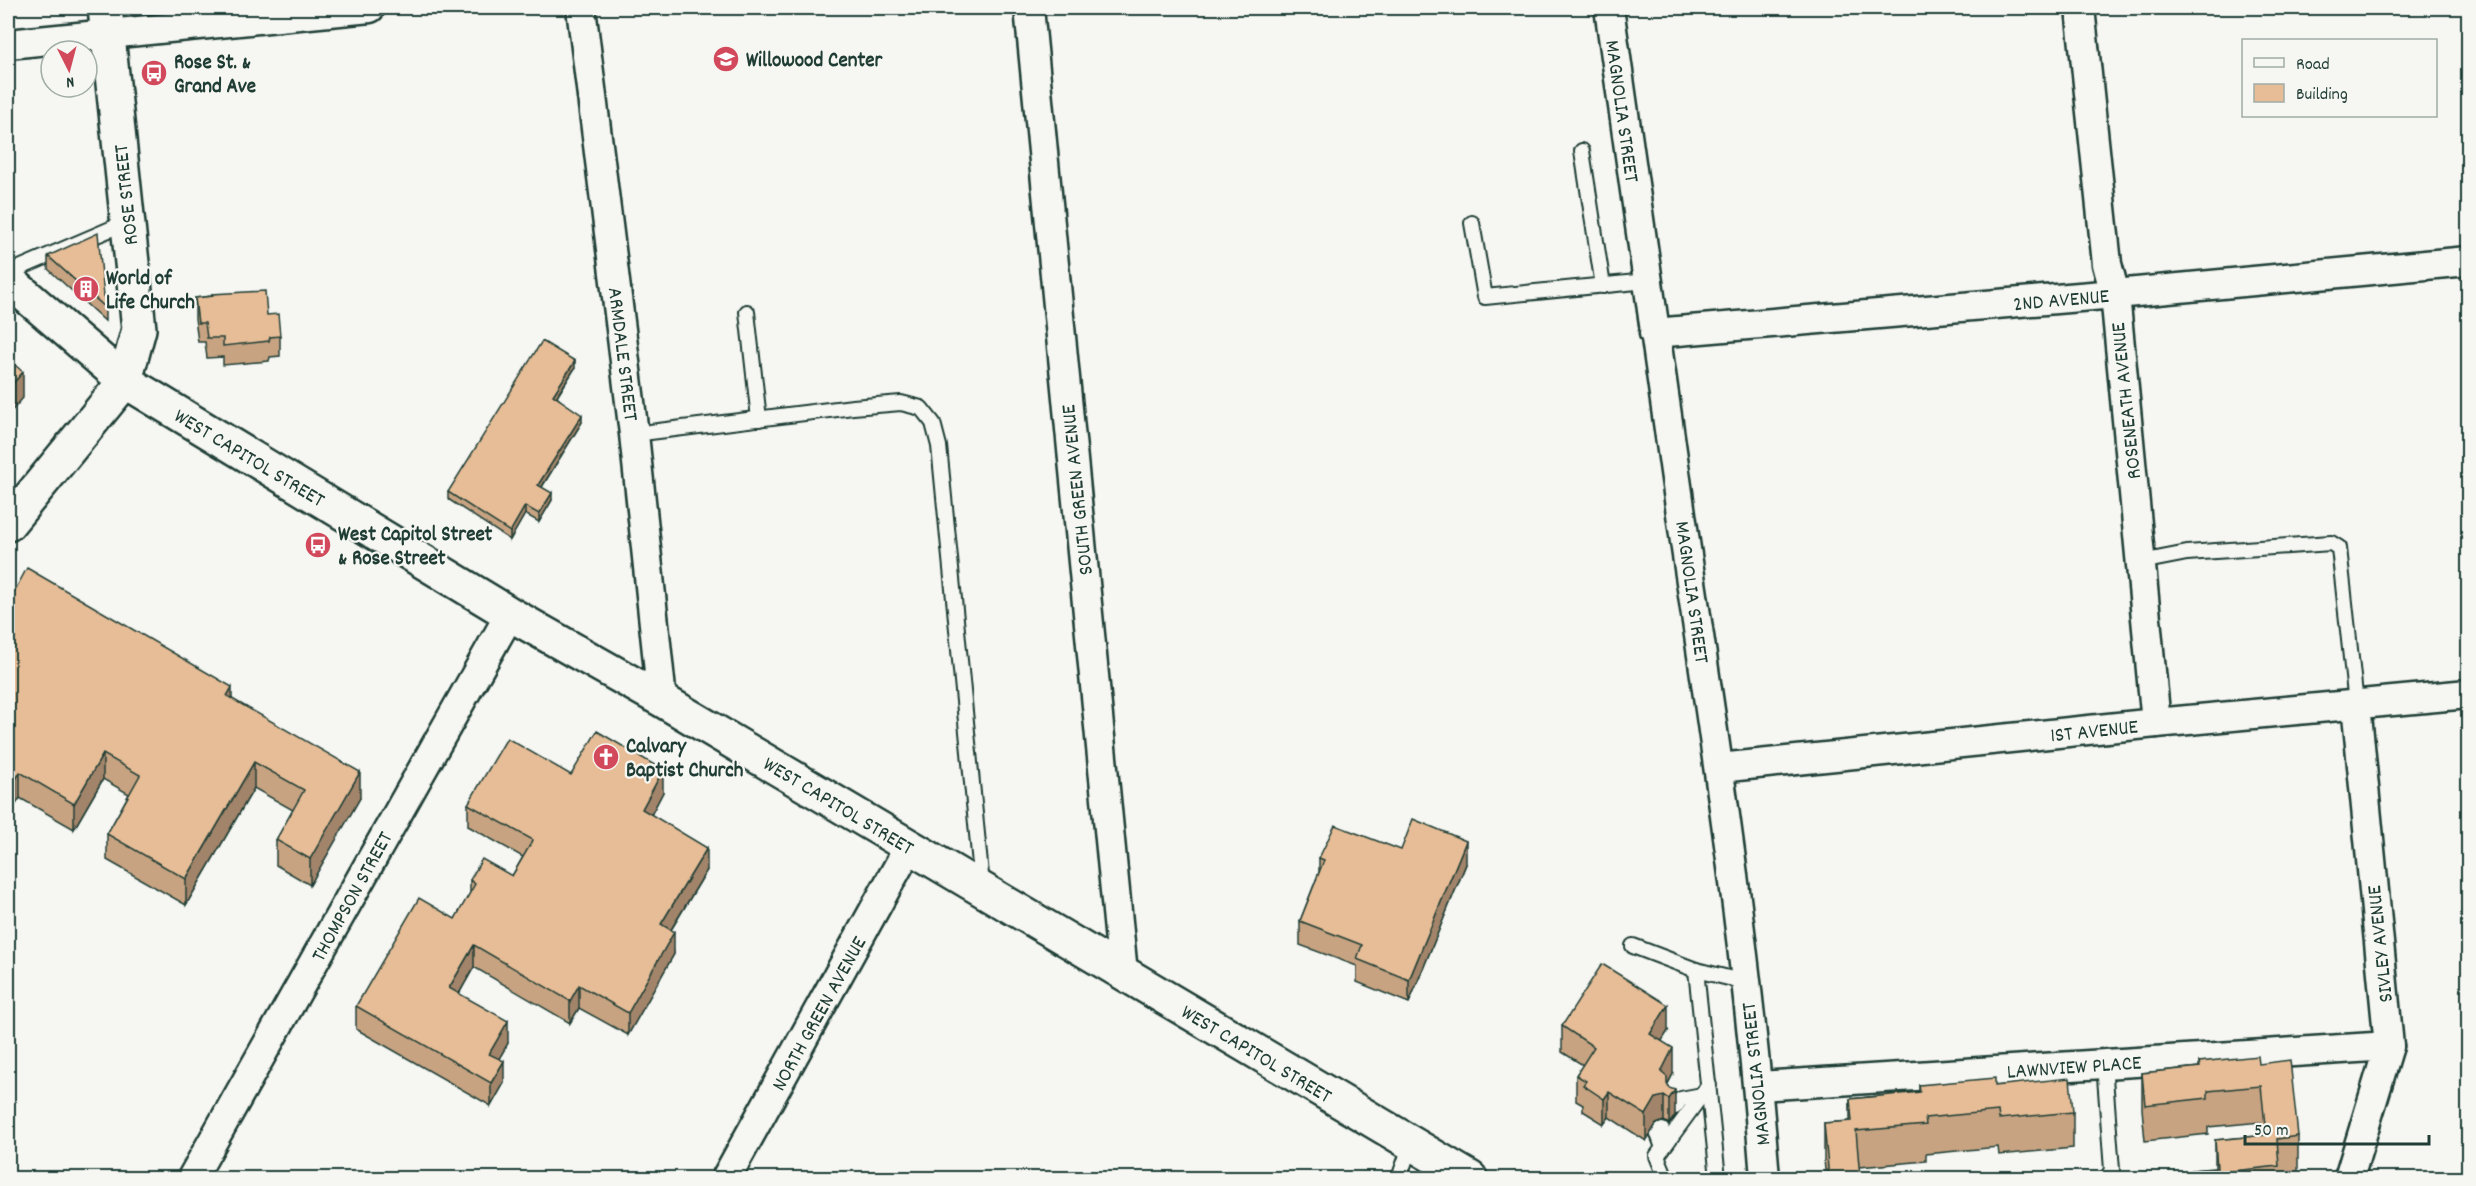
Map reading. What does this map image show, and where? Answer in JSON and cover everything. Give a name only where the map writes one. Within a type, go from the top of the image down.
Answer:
[{"type":"main road","name":"ROSE STREET","points":[[106,20],[139,329],[125,381]]},
{"type":"main road","name":"WEST CAPITOL STREET","points":[[8,280],[125,381],[510,614],[662,700],[1470,1179]]},
{"type":"main road","points":[[8,524],[125,381]]},
{"type":"street","points":[[8,44],[106,20],[370,8]]},
{"type":"street","name":"ARMDALE STREET","points":[[581,8],[634,434],[662,700]]},
{"type":"street","name":"SOUTH GREEN AVENUE","points":[[1029,8],[1123,974]]},
{"type":"street","name":"MAGNOLIA STREET","points":[[1609,8],[1654,333],[1719,768],[1758,1086],[1765,1179]]},
{"type":"street","name":"ROSENEATH AVENUE","points":[[2080,8],[2108,264],[2115,294],[2156,723]]},
{"type":"street","name":"2ND AVENUE","points":[[1654,333],[2469,261]]},
{"type":"street","name":"THOMPSON STREET","points":[[192,1179],[510,614]]},
{"type":"street","name":"1ST AVENUE","points":[[1719,768],[2156,723],[2469,694]]},
{"type":"street","name":"SIVLEY AVENUE","points":[[2349,1179],[2389,1046],[2356,704]]},
{"type":"street","name":"NORTH GREEN AVENUE","points":[[726,1179],[909,847]]},
{"type":"street","name":"LAWNVIEW PLACE","points":[[1758,1086],[2389,1046]]},
{"type":"lane","points":[[1582,151],[1603,286]]},
{"type":"lane","points":[[8,273],[129,221]]},
{"type":"lane","points":[[1472,224],[1485,297],[1647,281]]},
{"type":"lane","points":[[747,312],[759,419]]},
{"type":"lane","points":[[634,434],[901,403],[921,408],[933,423],[939,446],[982,890]]},
{"type":"lane","points":[[2141,562],[2187,553],[2331,543],[2339,548],[2356,704]]},
{"type":"lane","points":[[1633,946],[1696,970],[1745,982]]},
{"type":"lane","points":[[1696,970],[1705,1090],[1718,1179]]},
{"type":"lane","points":[[2104,1064],[2112,1170],[2107,1179]]},
{"type":"lane","points":[[1675,1107],[1681,1099],[1705,1090]]},
{"type":"lane","points":[[1666,1179],[1657,1156],[1705,1090]]},
{"type":"lane","points":[[1662,1130],[1658,1134],[1663,1148]]},
{"type":"lane","points":[[1399,1179],[1411,1144]]},
{"type":"building","name":"World of Life Church","points":[[98,233],[105,307],[48,256]]},
{"type":"building","points":[[265,291],[267,315],[278,314],[280,336],[270,337],[269,341],[223,346],[223,338],[207,338],[205,323],[198,323],[195,298],[213,296],[212,294]]},
{"type":"building","points":[[542,341],[575,361],[553,395],[582,415],[538,485],[552,493],[539,514],[525,506],[510,532],[448,492]]},
{"type":"building","points":[[8,359],[23,372],[8,389]]},
{"type":"building","points":[[27,568],[232,687],[227,696],[360,772],[310,859],[276,840],[304,790],[254,762],[186,879],[107,834],[140,775],[103,754],[74,804],[20,772],[16,779],[8,774],[8,603]]},
{"type":"building","points":[[597,731],[663,770],[642,809],[707,848],[661,924],[674,932],[628,1013],[579,985],[570,1001],[474,945],[449,988],[508,1021],[489,1054],[504,1061],[491,1083],[356,1006],[419,898],[455,919],[475,884],[470,880],[482,859],[512,876],[533,840],[468,804],[507,738],[571,775]]},
{"type":"building","points":[[1413,819],[1466,841],[1409,980],[1357,959],[1362,945],[1300,921],[1324,860],[1319,858],[1335,825],[1401,850]]},
{"type":"building","points":[[1602,964],[1668,1005],[1650,1034],[1673,1048],[1661,1072],[1667,1077],[1669,1088],[1675,1090],[1669,1099],[1664,1096],[1656,1098],[1646,1115],[1609,1092],[1604,1099],[1583,1085],[1586,1081],[1576,1075],[1594,1047],[1562,1026]]},
{"type":"building","points":[[2258,1056],[2259,1064],[2290,1060],[2298,1136],[2277,1139],[2279,1166],[2225,1172],[2226,1179],[2193,1179],[2192,1170],[2217,1168],[2215,1140],[2266,1135],[2261,1086],[2208,1091],[2208,1098],[2145,1105],[2142,1073],[2200,1067],[2199,1062]]},
{"type":"building","points":[[1995,1078],[1995,1086],[2070,1078],[2073,1112],[1999,1119],[1998,1111],[1925,1118],[1926,1125],[1856,1131],[1860,1177],[1868,1177],[1868,1179],[1829,1179],[1824,1123],[1852,1121],[1850,1099],[1920,1092],[1919,1085]]},
{"type":"place","name":"Willowood Center","points":[[726,59]]},
{"type":"place","name":"Rose St. & Grand Ave","points":[[154,73]]},
{"type":"place","name":"World of Life Church","points":[[86,289]]},
{"type":"place","name":"West Capitol Street & Rose Street","points":[[318,545]]},
{"type":"place","name":"Calvary Baptist Church","points":[[606,757]]}]
